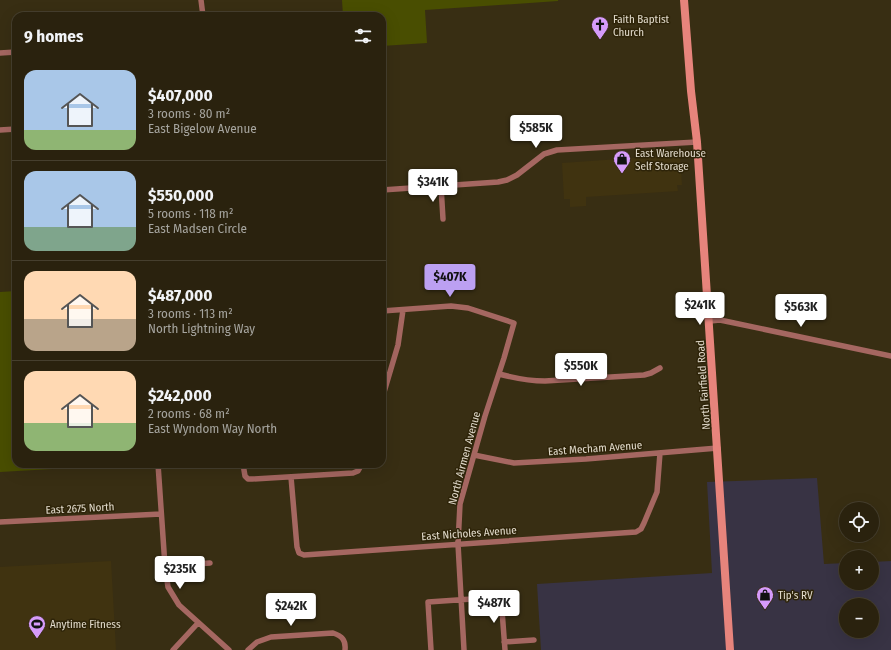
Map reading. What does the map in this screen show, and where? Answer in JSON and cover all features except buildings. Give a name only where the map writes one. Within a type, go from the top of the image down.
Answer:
[{"type":"main road","name":"North Fairfield Road","points":[[684,0],[691,91],[697,142],[710,320],[730,650]]},
{"type":"street","points":[[202,0],[203,12]]},
{"type":"street","points":[[0,53],[12,52]]},
{"type":"street","points":[[0,130],[12,129]]},
{"type":"street","points":[[386,190],[498,182],[507,180],[517,175],[544,154],[557,150],[697,142]]},
{"type":"street","points":[[441,186],[443,219]]},
{"type":"street","name":"North Airmen Avenue","points":[[403,310],[451,306],[468,308],[514,323],[460,504],[458,544],[464,650]]},
{"type":"street","points":[[386,311],[403,310],[398,345],[386,386]]},
{"type":"street","points":[[710,320],[720,320],[891,356]]},
{"type":"street","points":[[499,374],[518,379],[545,381],[644,375],[652,373],[660,368]]},
{"type":"street","name":"East Mecham Avenue","points":[[474,455],[514,463],[660,454],[718,448]]},
{"type":"street","name":"East Nicholes Avenue","points":[[292,477],[297,547],[299,552],[304,555],[636,532],[640,529],[657,492],[660,454]]},
{"type":"street","points":[[158,468],[165,566],[168,587],[178,605],[229,650]]},
{"type":"street","points":[[244,468],[245,476],[248,479],[353,473],[358,471],[360,468]]},
{"type":"street","name":"East 2675 North","points":[[0,522],[161,514]]},
{"type":"street","points":[[165,566],[210,563]]},
{"type":"street","points":[[431,650],[428,602],[500,597],[505,650]]},
{"type":"street","points":[[173,650],[198,623]]},
{"type":"street","points":[[248,650],[257,642],[271,637],[333,633],[341,635],[344,640],[345,650]]},
{"type":"street","points":[[504,642],[534,640]]},
{"type":"shaded area","points":[[342,0],[558,0],[425,10],[427,43],[386,46],[386,12],[343,12]]},
{"type":"shaded area","name":"East Warehouse Self Storage","points":[[680,156],[682,185],[677,185],[678,191],[586,197],[586,206],[570,207],[570,199],[564,199],[562,163]]},
{"type":"shaded area","points":[[12,291],[12,468],[70,468],[0,472],[0,292]]},
{"type":"shaded area","points":[[817,478],[824,564],[839,563],[839,590],[879,590],[879,562],[891,561],[891,650],[541,650],[537,584],[712,573],[707,482]]},
{"type":"shaded area","points":[[111,561],[116,650],[0,650],[0,567]]},
{"type":"place","name":"Faith Baptist Church","points":[[600,40]]},
{"type":"place","name":"East Warehouse Self Storage","points":[[622,174]]},
{"type":"place","name":"Tip's RV","points":[[765,610]]},
{"type":"place","name":"Anytime Fitness","points":[[37,639]]}]
